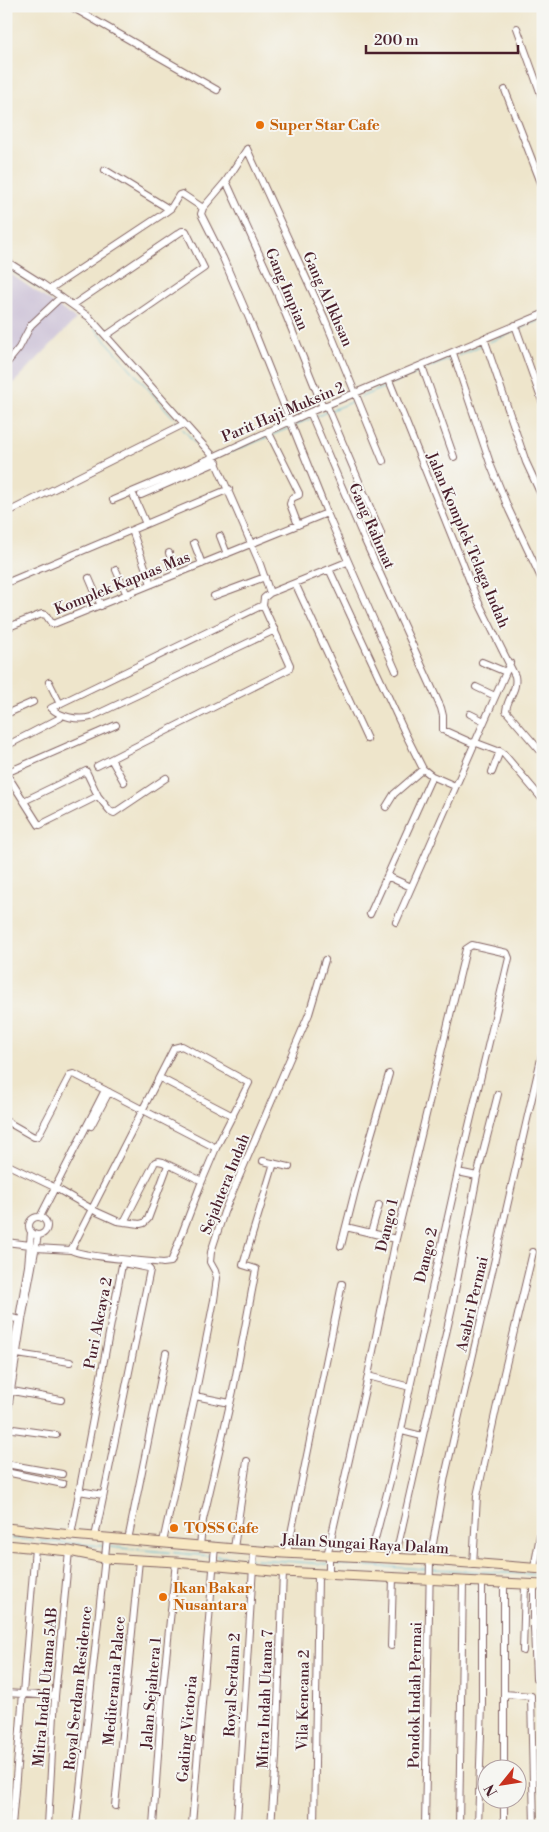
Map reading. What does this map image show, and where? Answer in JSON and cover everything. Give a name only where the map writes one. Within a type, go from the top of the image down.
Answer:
[{"type":"street","points":[[70,6],[218,90]]},
{"type":"street","points":[[517,28],[543,100]]},
{"type":"street","points":[[505,90],[543,188]]},
{"type":"street","name":"Gang Al Ikhsan","points":[[226,181],[247,149],[324,317],[383,461]]},
{"type":"street","points":[[105,170],[169,209]]},
{"type":"street","points":[[226,181],[200,214],[223,258],[251,323],[327,514],[396,671]]},
{"type":"street","name":"Gang Impian","points":[[226,181],[277,293],[381,533]]},
{"type":"street","points":[[50,289],[113,249],[169,209],[181,194],[203,208]]},
{"type":"street","points":[[73,305],[182,231],[186,231],[204,268],[107,335]]},
{"type":"street","name":"Parit Haji Muksin 2","points":[[6,261],[61,296],[89,317],[107,335],[215,459],[269,435],[289,422],[310,412],[390,383],[422,366],[484,338],[543,314]]},
{"type":"street","points":[[6,364],[19,348],[32,325],[61,296]]},
{"type":"street","points":[[515,326],[543,404]]},
{"type":"street","points":[[484,338],[526,462],[543,499]]},
{"type":"street","points":[[453,353],[509,510],[543,582]]},
{"type":"street","points":[[422,366],[454,457]]},
{"type":"street","name":"Jalan Komplek Telaga Indah","points":[[390,383],[474,592],[510,663],[516,683],[506,706],[506,711],[543,754]]},
{"type":"street","name":"Gang Rahmat","points":[[310,412],[441,708],[444,718],[443,730],[474,743]]},
{"type":"street","points":[[6,513],[184,424]]},
{"type":"street","points":[[269,435],[299,493],[299,495],[292,498],[290,504],[298,525]]},
{"type":"street","points":[[215,459],[252,544],[270,593]]},
{"type":"street","points":[[113,500],[215,459]]},
{"type":"street","points":[[141,496],[215,459]]},
{"type":"street","points":[[6,583],[228,489]]},
{"type":"street","points":[[132,492],[146,524]]},
{"type":"street","name":"Komplek Kapuas Mas","points":[[6,628],[42,614],[46,615],[52,624],[56,623],[327,514]]},
{"type":"street","points":[[132,530],[151,584]]},
{"type":"street","points":[[220,536],[227,554]]},
{"type":"street","points":[[194,544],[202,564]]},
{"type":"street","points":[[169,553],[176,574]]},
{"type":"street","points":[[97,766],[289,670],[290,665],[263,605],[264,598],[270,593],[347,562]]},
{"type":"street","points":[[329,569],[423,769],[432,776],[455,786]]},
{"type":"street","points":[[116,570],[127,594]]},
{"type":"street","points":[[214,596],[265,577]]},
{"type":"street","points":[[89,578],[100,606]]},
{"type":"street","points":[[294,583],[367,739]]},
{"type":"street","points":[[263,605],[51,708],[65,716],[81,720],[91,717],[275,630]]},
{"type":"street","points":[[482,662],[506,672]]},
{"type":"street","points":[[396,922],[510,663]]},
{"type":"street","points":[[49,682],[60,704]]},
{"type":"street","points":[[476,687],[495,696]]},
{"type":"street","points":[[6,714],[33,702]]},
{"type":"street","points":[[470,714],[484,721]]},
{"type":"street","points":[[6,746],[60,718]]},
{"type":"street","points":[[98,796],[40,825],[6,773],[116,725]]},
{"type":"street","points":[[474,743],[503,753],[543,800]]},
{"type":"street","points":[[492,772],[500,752]]},
{"type":"street","points":[[111,759],[124,782]]},
{"type":"street","points":[[386,807],[394,794],[423,769]]},
{"type":"street","points":[[24,801],[86,771],[98,796],[110,811],[114,813],[166,778]]},
{"type":"street","points":[[370,914],[432,776]]},
{"type":"street","points":[[387,876],[411,887]]},
{"type":"street","name":"Dango 1","points":[[329,1572],[328,1557],[396,1239],[467,947],[472,945],[507,953],[509,958]]},
{"type":"street","name":"Dango 2","points":[[370,1558],[402,1431],[458,1172],[509,958]]},
{"type":"street","name":"Sejahtera Indah","points":[[163,1542],[195,1396],[217,1278],[210,1262],[211,1252],[224,1212],[308,1014],[325,960]]},
{"type":"street","points":[[6,1242],[33,1247],[71,1250],[75,1253],[88,1255],[171,1262],[216,1148],[249,1084],[182,1046],[174,1048],[71,1250]]},
{"type":"street","name":"Asabri Permai","points":[[430,1563],[445,1476],[543,1050]]},
{"type":"street","points":[[6,1122],[34,1137],[38,1136],[72,1074],[216,1148]]},
{"type":"street","points":[[341,1246],[357,1183],[389,1074]]},
{"type":"street","points":[[160,1078],[233,1116]]},
{"type":"street","points":[[41,1218],[107,1091]]},
{"type":"street","points":[[395,1559],[452,1307],[477,1176],[498,1094]]},
{"type":"street","points":[[263,1161],[289,1167]]},
{"type":"street","points":[[124,1222],[156,1162],[168,1165],[202,1181]]},
{"type":"street","points":[[6,1164],[56,1188],[104,1215],[124,1222],[140,1224],[146,1222],[168,1165]]},
{"type":"street","points":[[200,1545],[203,1520],[230,1402],[256,1269],[243,1265],[274,1164]]},
{"type":"street","points":[[458,1172],[477,1176]]},
{"type":"street","points":[[371,1233],[379,1205]]},
{"type":"street","points":[[31,1232],[38,1235],[44,1233],[46,1222],[41,1218],[33,1218],[29,1222],[33,1247]]},
{"type":"street","points":[[346,1227],[396,1239]]},
{"type":"street","points":[[6,1422],[12,1354],[33,1247],[38,1235]]},
{"type":"street","points":[[473,1565],[477,1496],[533,1252]]},
{"type":"street","name":"Puri Akcaya 2","points":[[70,1535],[123,1263],[150,1269],[95,1537]]},
{"type":"street","points":[[287,1553],[342,1284]]},
{"type":"street","points":[[6,1317],[20,1320]]},
{"type":"street","points":[[128,1540],[166,1353]]},
{"type":"street","points":[[12,1354],[70,1362]]},
{"type":"street","points":[[368,1376],[410,1387]]},
{"type":"street","points":[[8,1390],[61,1400]]},
{"type":"street","points":[[195,1396],[230,1402]]},
{"type":"street","points":[[6,1428],[56,1435]]},
{"type":"street","points":[[402,1431],[422,1436]]},
{"type":"street","points":[[234,1548],[247,1461]]},
{"type":"street","points":[[6,1464],[62,1474]]},
{"type":"street","points":[[6,1472],[63,1484]]},
{"type":"street","points":[[80,1491],[103,1495]]},
{"type":"street","points":[[539,1569],[543,1519]]},
{"type":"street","name":"Jalan Sungai Raya Dalam","points":[[6,1528],[95,1537],[107,1540],[163,1542],[215,1548],[234,1548],[253,1559],[287,1553],[539,1569]]},
{"type":"street","name":"Royal Serdam Residence","points":[[76,1826],[107,1540]]},
{"type":"street","points":[[6,1545],[139,1560],[215,1562],[253,1559],[282,1572],[318,1575],[329,1572],[393,1578],[429,1578],[463,1582],[534,1585]]},
{"type":"street","points":[[12,1826],[35,1548]]},
{"type":"street","points":[[215,1548],[215,1562]]},
{"type":"street","name":"Mitra Indah Utama 5AB","points":[[48,1826],[55,1696],[69,1551]]},
{"type":"street","name":"Royal Serdam 2","points":[[236,1821],[253,1559]]},
{"type":"street","name":"Mediterania Palace","points":[[115,1806],[139,1560]]},
{"type":"street","name":"Jalan Sejahtera 1","points":[[153,1826],[162,1697],[176,1562]]},
{"type":"street","name":"Gading Victoria","points":[[192,1824],[215,1562]]},
{"type":"street","name":"Pondok Indah Permai","points":[[425,1826],[430,1563]]},
{"type":"street","name":"Mitra Indah Utama 7","points":[[271,1826],[276,1758],[282,1572]]},
{"type":"street","name":"Vila Kencana 2","points":[[314,1826],[318,1575]]},
{"type":"street","points":[[391,1646],[393,1578]]},
{"type":"street","points":[[460,1826],[463,1582]]},
{"type":"street","points":[[478,1826],[482,1703],[482,1583]]},
{"type":"street","points":[[504,1584],[504,1760]]},
{"type":"street","points":[[523,1651],[534,1585]]},
{"type":"street","points":[[534,1585],[536,1678]]},
{"type":"street","points":[[6,1693],[55,1696]]},
{"type":"street","points":[[504,1694],[530,1696],[534,1826]]},
{"type":"street","points":[[504,1810],[504,1826]]},
{"type":"shaded area","points":[[6,271],[76,319],[6,391]]},
{"type":"waterway","points":[[6,267],[56,299]]},
{"type":"waterway","points":[[59,301],[91,323]]},
{"type":"waterway","points":[[519,329],[543,319]]},
{"type":"waterway","points":[[93,326],[178,423]]},
{"type":"waterway","points":[[489,342],[514,332]]},
{"type":"waterway","points":[[458,356],[484,344]]},
{"type":"waterway","points":[[426,369],[450,359]]},
{"type":"waterway","points":[[394,383],[420,372]]},
{"type":"waterway","points":[[361,397],[387,386]]},
{"type":"waterway","points":[[332,410],[356,400]]},
{"type":"waterway","points":[[316,417],[326,412]]},
{"type":"waterway","points":[[295,425],[310,419]]},
{"type":"waterway","points":[[182,428],[207,457]]},
{"type":"waterway","points":[[272,435],[289,428]]},
{"type":"waterway","points":[[228,453],[268,437]]},
{"type":"waterway","points":[[6,1538],[103,1546]]},
{"type":"waterway","points":[[109,1547],[212,1556]]},
{"type":"waterway","points":[[216,1556],[252,1559]]},
{"type":"waterway","points":[[256,1559],[327,1564]]},
{"type":"waterway","points":[[331,1564],[427,1569]]},
{"type":"waterway","points":[[433,1569],[543,1575]]},
{"type":"place","name":"Super Star Cafe","points":[[260,125]]},
{"type":"place","name":"TOSS Cafe","points":[[174,1528]]},
{"type":"place","name":"Ikan Bakar Nusantara","points":[[163,1597]]}]
